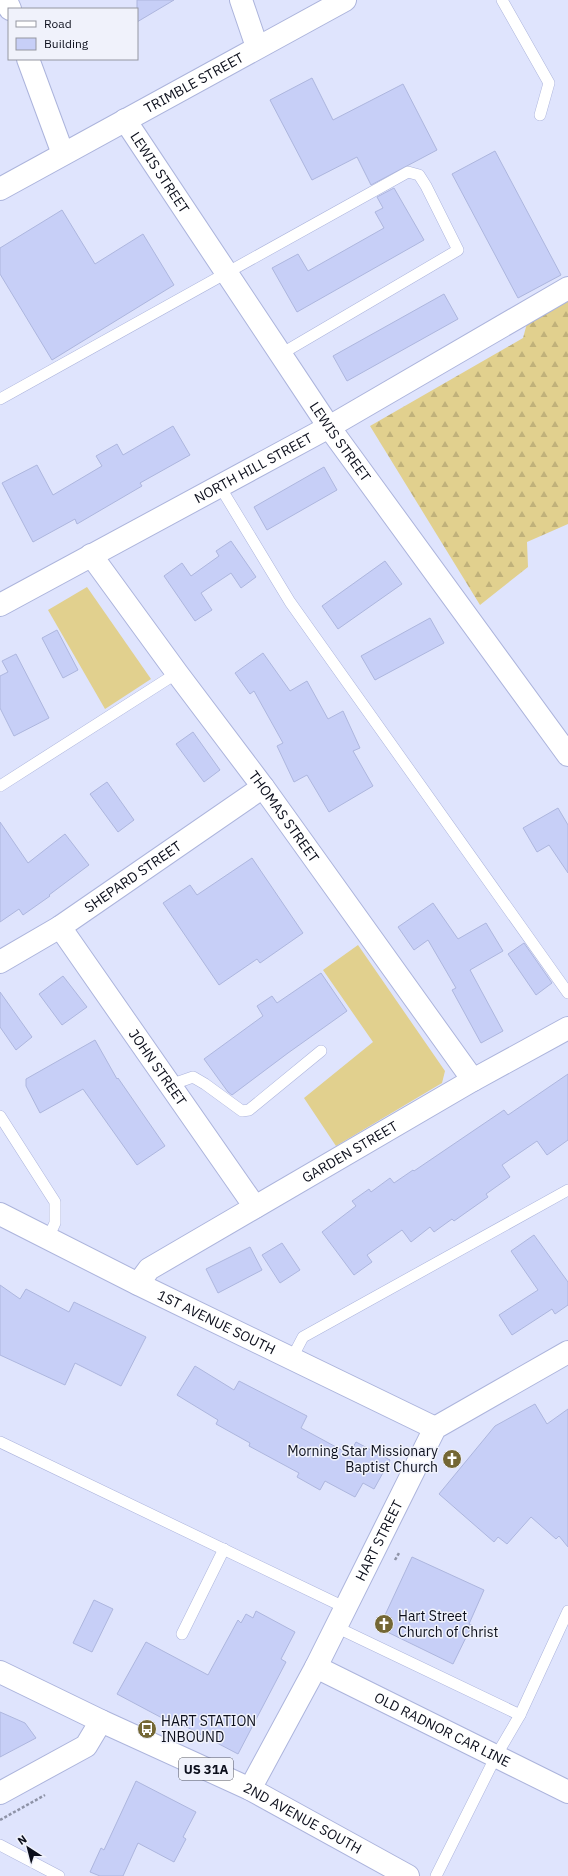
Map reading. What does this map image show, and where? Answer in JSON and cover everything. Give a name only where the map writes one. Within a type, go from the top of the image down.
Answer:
[{"type":"street","points":[[241,0],[257,47]]},
{"type":"street","name":"TRIMBLE STREET","points":[[0,189],[345,0]]},
{"type":"street","points":[[28,60],[63,154]]},
{"type":"street","name":"LEWIS STREET","points":[[125,120],[329,427],[568,755]]},
{"type":"street","name":"NORTH HILL STREET","points":[[0,605],[219,485],[329,427],[568,288]]},
{"type":"street","name":"THOMAS STREET","points":[[91,555],[177,673],[263,786],[473,1080]]},
{"type":"street","name":"SHEPARD STREET","points":[[0,962],[60,927],[263,786]]},
{"type":"street","name":"JOHN STREET","points":[[60,927],[255,1208]]},
{"type":"street","name":"GARDEN STREET","points":[[138,1284],[149,1269],[473,1080],[568,1028]]},
{"type":"street","name":"1ST AVENUE SOUTH","points":[[0,1214],[138,1284],[435,1428]]},
{"type":"street","points":[[435,1428],[568,1352]]},
{"type":"street","name":"HART STREET","points":[[250,1789],[316,1667],[435,1428]]},
{"type":"street","name":"OLD RADNOR CAR LINE","points":[[316,1667],[568,1792]]},
{"type":"street","name":"2ND AVENUE SOUTH","points":[[0,1672],[101,1721],[250,1789],[408,1876]]},
{"type":"street","points":[[0,1793],[86,1746],[101,1721]]},
{"type":"lane","points":[[502,0],[549,83],[540,114]]},
{"type":"lane","points":[[0,399],[408,172],[419,175],[458,250],[281,354]]},
{"type":"lane","points":[[219,485],[290,602],[568,993]]},
{"type":"lane","points":[[0,786],[177,673]]},
{"type":"lane","points":[[170,1085],[193,1077],[242,1110],[249,1110],[321,1051]]},
{"type":"lane","points":[[0,1116],[55,1202],[55,1223],[48,1238]]},
{"type":"lane","points":[[292,1358],[303,1337],[568,1190]]},
{"type":"lane","points":[[0,1442],[346,1608]]},
{"type":"lane","points":[[182,1634],[224,1549]]},
{"type":"lane","points":[[436,1876],[496,1756],[520,1715],[568,1611]]},
{"type":"lane","points":[[336,1627],[520,1715]]},
{"type":"lane","points":[[0,1845],[59,1876]]},
{"type":"path","points":[[0,1820],[46,1795]]},
{"type":"green space","points":[[568,283],[568,524],[527,542],[528,567],[480,605],[370,426],[523,338],[532,305]]},
{"type":"green space","points":[[87,587],[151,679],[105,709],[48,610]]},
{"type":"green space","points":[[358,945],[445,1071],[442,1083],[336,1146],[304,1098],[373,1042],[323,970]]},
{"type":"building","points":[[137,0],[174,0],[138,21]]},
{"type":"building","points":[[312,78],[333,120],[403,84],[437,150],[371,185],[357,157],[312,180],[270,100]]},
{"type":"building","points":[[495,151],[561,275],[518,298],[452,174]]},
{"type":"building","points":[[394,188],[424,240],[297,312],[272,268],[298,254],[308,271],[384,228],[375,212],[383,208],[377,197]]},
{"type":"building","points":[[62,210],[95,264],[143,234],[174,285],[52,360],[0,274],[0,248]]},
{"type":"building","points":[[444,294],[458,319],[347,381],[333,356]]},
{"type":"building","points":[[173,426],[190,455],[140,483],[142,486],[77,524],[75,519],[33,542],[2,483],[37,465],[53,495],[102,466],[96,456],[117,444],[123,455]]},
{"type":"building","points":[[324,467],[337,490],[267,530],[254,507]]},
{"type":"building","points":[[231,541],[256,577],[241,588],[231,573],[201,593],[212,610],[195,621],[164,576],[182,563],[191,576],[219,556],[216,551]]},
{"type":"building","points":[[385,561],[402,584],[338,629],[322,606]]},
{"type":"building","points":[[430,618],[444,643],[375,680],[361,656]]},
{"type":"building","points":[[57,630],[78,670],[63,678],[42,638]]},
{"type":"building","points":[[263,653],[290,691],[307,681],[328,719],[343,711],[360,748],[353,751],[373,786],[329,812],[307,775],[294,782],[277,746],[283,743],[254,691],[250,694],[235,673]]},
{"type":"building","points":[[16,654],[49,718],[14,736],[0,708],[0,676],[8,672],[2,661]]},
{"type":"building","points":[[193,732],[220,770],[204,782],[176,744]]},
{"type":"building","points":[[107,782],[134,820],[118,832],[90,794]]},
{"type":"building","points":[[558,808],[568,825],[568,873],[549,845],[537,852],[523,828]]},
{"type":"building","points":[[0,822],[28,863],[65,834],[89,865],[23,915],[19,909],[0,922]]},
{"type":"building","points":[[252,858],[303,933],[260,963],[257,959],[219,985],[163,903],[190,885],[197,895]]},
{"type":"building","points":[[433,903],[458,939],[486,923],[503,951],[470,970],[503,1031],[481,1043],[452,990],[456,988],[428,940],[414,950],[398,927]]},
{"type":"building","points":[[524,943],[552,983],[536,995],[508,954]]},
{"type":"building","points":[[321,973],[347,1011],[232,1095],[228,1092],[204,1059],[263,1016],[257,1006],[272,996],[277,1003]]},
{"type":"building","points":[[63,976],[87,1007],[62,1025],[39,994]]},
{"type":"building","points":[[0,992],[32,1037],[16,1050],[0,1027]]},
{"type":"building","points":[[95,1040],[117,1079],[118,1078],[165,1146],[137,1165],[83,1089],[40,1113],[26,1086],[26,1079]]},
{"type":"building","points":[[568,1074],[568,1140],[547,1155],[537,1141],[502,1165],[510,1177],[486,1194],[488,1197],[454,1221],[452,1219],[434,1232],[430,1227],[411,1242],[402,1230],[367,1255],[372,1262],[354,1275],[322,1232],[356,1206],[352,1201],[369,1189],[371,1192],[390,1178],[394,1183],[504,1110],[508,1115]]},
{"type":"building","points":[[534,1235],[568,1282],[568,1305],[555,1314],[552,1309],[512,1335],[499,1315],[538,1290],[511,1251]]},
{"type":"building","points":[[282,1243],[300,1270],[280,1283],[262,1255]]},
{"type":"building","points":[[250,1247],[262,1270],[218,1293],[206,1269]]},
{"type":"building","points":[[0,1285],[20,1299],[26,1289],[69,1312],[74,1302],[146,1337],[121,1386],[75,1363],[65,1385],[0,1355]]},
{"type":"building","points":[[195,1366],[234,1390],[239,1381],[307,1416],[301,1428],[349,1454],[356,1442],[390,1460],[374,1489],[363,1483],[355,1497],[325,1481],[320,1490],[297,1477],[299,1473],[249,1446],[250,1443],[216,1424],[218,1420],[177,1395]]},
{"type":"building","points":[[535,1404],[547,1424],[568,1409],[568,1547],[559,1536],[556,1539],[531,1517],[507,1544],[498,1537],[494,1542],[439,1494],[495,1426]]},
{"type":"building","points":[[412,1557],[484,1590],[469,1624],[472,1625],[453,1664],[379,1628]]},
{"type":"building","points":[[94,1600],[113,1609],[92,1652],[73,1643]]},
{"type":"building","points":[[256,1611],[295,1632],[281,1659],[286,1662],[238,1754],[181,1724],[179,1727],[117,1694],[146,1642],[208,1675],[238,1620],[241,1623],[246,1614],[253,1618]]},
{"type":"building","points":[[0,1712],[25,1723],[36,1738],[0,1757]]},
{"type":"building","points":[[136,1781],[196,1812],[183,1837],[186,1839],[174,1862],[138,1843],[123,1876],[100,1876],[90,1872],[101,1848],[104,1850]]},
{"type":"place","name":"Morning Star Missionary Baptist Church","points":[[452,1459]]},
{"type":"place","name":"Hart Street Church of Christ","points":[[384,1624]]},
{"type":"place","name":"HART STATION INBOUND","points":[[147,1729]]}]
